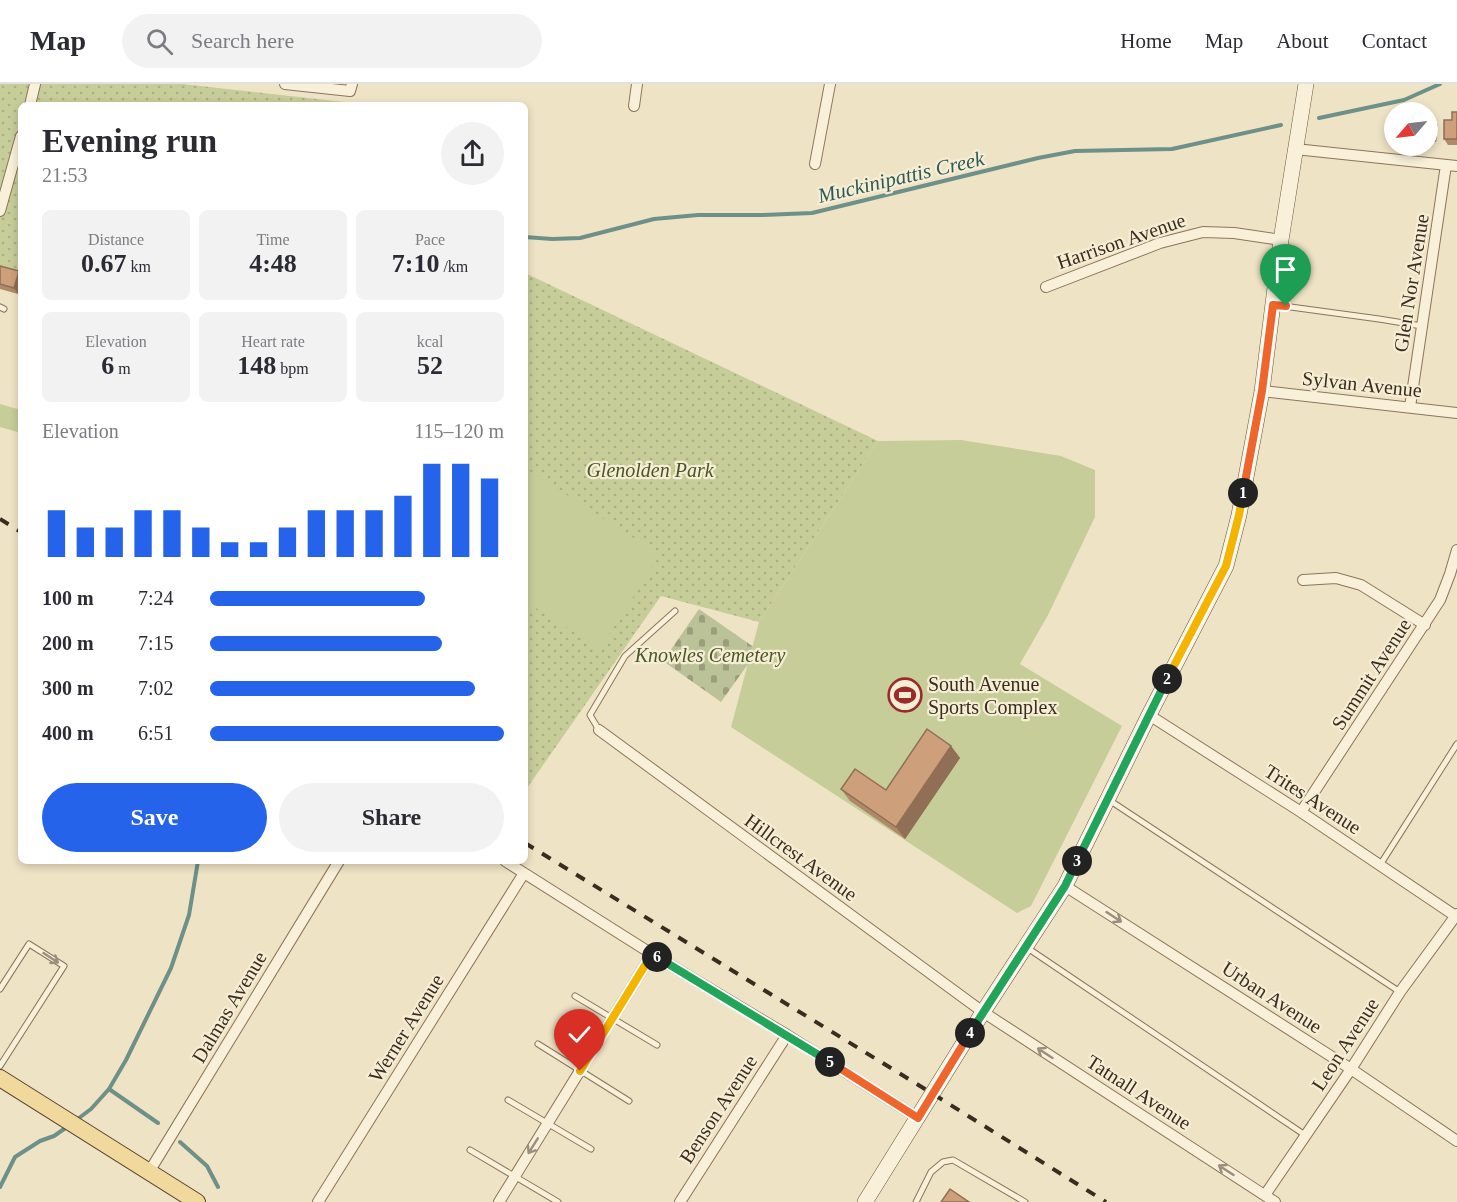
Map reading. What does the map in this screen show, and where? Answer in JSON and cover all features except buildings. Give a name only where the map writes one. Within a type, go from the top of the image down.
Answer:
[{"type":"main road","points":[[0,1078],[197,1202]]},
{"type":"street","points":[[31,102],[35,84]]},
{"type":"street","points":[[285,84],[351,88]]},
{"type":"street","points":[[634,106],[637,84]]},
{"type":"street","points":[[815,164],[830,84]]},
{"type":"street","points":[[865,1202],[983,1012],[1065,886],[1149,715],[1226,566],[1239,515],[1262,391],[1281,240],[1306,84]]},
{"type":"street","points":[[0,211],[18,147]]},
{"type":"street","points":[[1295,149],[1452,165]]},
{"type":"street","name":"Glen Nor Avenue","points":[[1410,407],[1422,326],[1452,165]]},
{"type":"street","name":"Harrison Avenue","points":[[1046,287],[1160,243],[1203,232],[1234,233],[1281,240]]},
{"type":"street","name":"Sylvan Avenue","points":[[1262,391],[1457,413]]},
{"type":"street","name":"Summit Avenue","points":[[1301,812],[1440,600],[1457,550]]},
{"type":"street","points":[[1303,580],[1336,578],[1360,585],[1425,625]]},
{"type":"street","name":"Trites Avenue","points":[[1149,715],[1457,915]]},
{"type":"street","name":"Hillcrest Avenue","points":[[598,730],[983,1012]]},
{"type":"street","name":"Dalmas Avenue","points":[[149,1172],[337,864]]},
{"type":"street","points":[[510,864],[918,1118]]},
{"type":"street","name":"Werner Avenue","points":[[318,1202],[524,873]]},
{"type":"street","name":"Urban Avenue","points":[[1065,886],[1351,1069],[1457,1141]]},
{"type":"street","name":"Leon Avenue","points":[[1270,1199],[1305,1136],[1401,992],[1457,915]]},
{"type":"street","points":[[499,1202],[652,954]]},
{"type":"street","name":"Tatnall Avenue","points":[[983,1012],[1270,1199]]},
{"type":"street","name":"Benson Avenue","points":[[680,1202],[787,1035]]},
{"type":"lane","points":[[1273,305],[1422,326]]},
{"type":"lane","points":[[598,730],[590,715],[625,656],[675,611]]},
{"type":"lane","points":[[1380,865],[1457,744]]},
{"type":"lane","points":[[1107,799],[1401,992]]},
{"type":"lane","points":[[0,989],[29,944],[64,966],[0,1066]]},
{"type":"lane","points":[[1025,947],[1305,1136]]},
{"type":"lane","points":[[575,996],[657,1045]]},
{"type":"lane","points":[[538,1044],[629,1101]]},
{"type":"lane","points":[[508,1100],[591,1149]]},
{"type":"lane","points":[[470,1150],[558,1202]]},
{"type":"lane","points":[[916,1202],[931,1172],[943,1162],[953,1160],[1024,1202]]},
{"type":"green space","points":[[0,84],[183,84],[344,102],[18,102],[18,280],[0,275]]},
{"type":"green space","name":"Glenolden Park","points":[[528,274],[878,441],[759,622],[661,596],[528,787]]},
{"type":"green space","points":[[0,404],[18,409],[18,432],[0,427]]},
{"type":"green space","name":"South Avenue Sports Complex","points":[[961,440],[1061,456],[1095,470],[1095,517],[1048,615],[1020,664],[1122,726],[1031,906],[1017,913],[731,727],[759,622],[878,441]]},
{"type":"green space","points":[[528,470],[660,555],[600,649],[528,603]]},
{"type":"green space","name":"Knowles Cemetery","points":[[699,609],[758,650],[721,702],[663,661]]},
{"type":"waterway","name":"Muckinipattis Creek","points":[[1319,118],[1404,100],[1440,84]]},
{"type":"waterway","name":"Muckinipattis Creek","points":[[528,237],[580,238],[654,219],[698,215],[812,213],[1075,151],[1172,149],[1281,125]]},
{"type":"waterway","name":"Muckinipattis Creek","points":[[75,1121],[91,1109],[109,1089],[126,1060],[171,968],[189,915],[198,864]]},
{"type":"waterway","points":[[109,1089],[158,1123]]},
{"type":"waterway","name":"Muckinipattis Creek","points":[[0,1187],[15,1157],[67,1127]]},
{"type":"waterway","points":[[180,1142],[207,1166],[218,1187]]},
{"type":"railway","points":[[0,519],[18,530]]},
{"type":"railway","points":[[528,845],[1106,1202]]},
{"type":"place","name":"South Avenue Sports Complex","points":[[905,695]]},
{"type":"route","points":[[580,1071],[652,954],[787,1035],[918,1118],[983,1012],[1065,886],[1149,715],[1226,566],[1239,515],[1262,391],[1273,305],[1286,306]]}]
